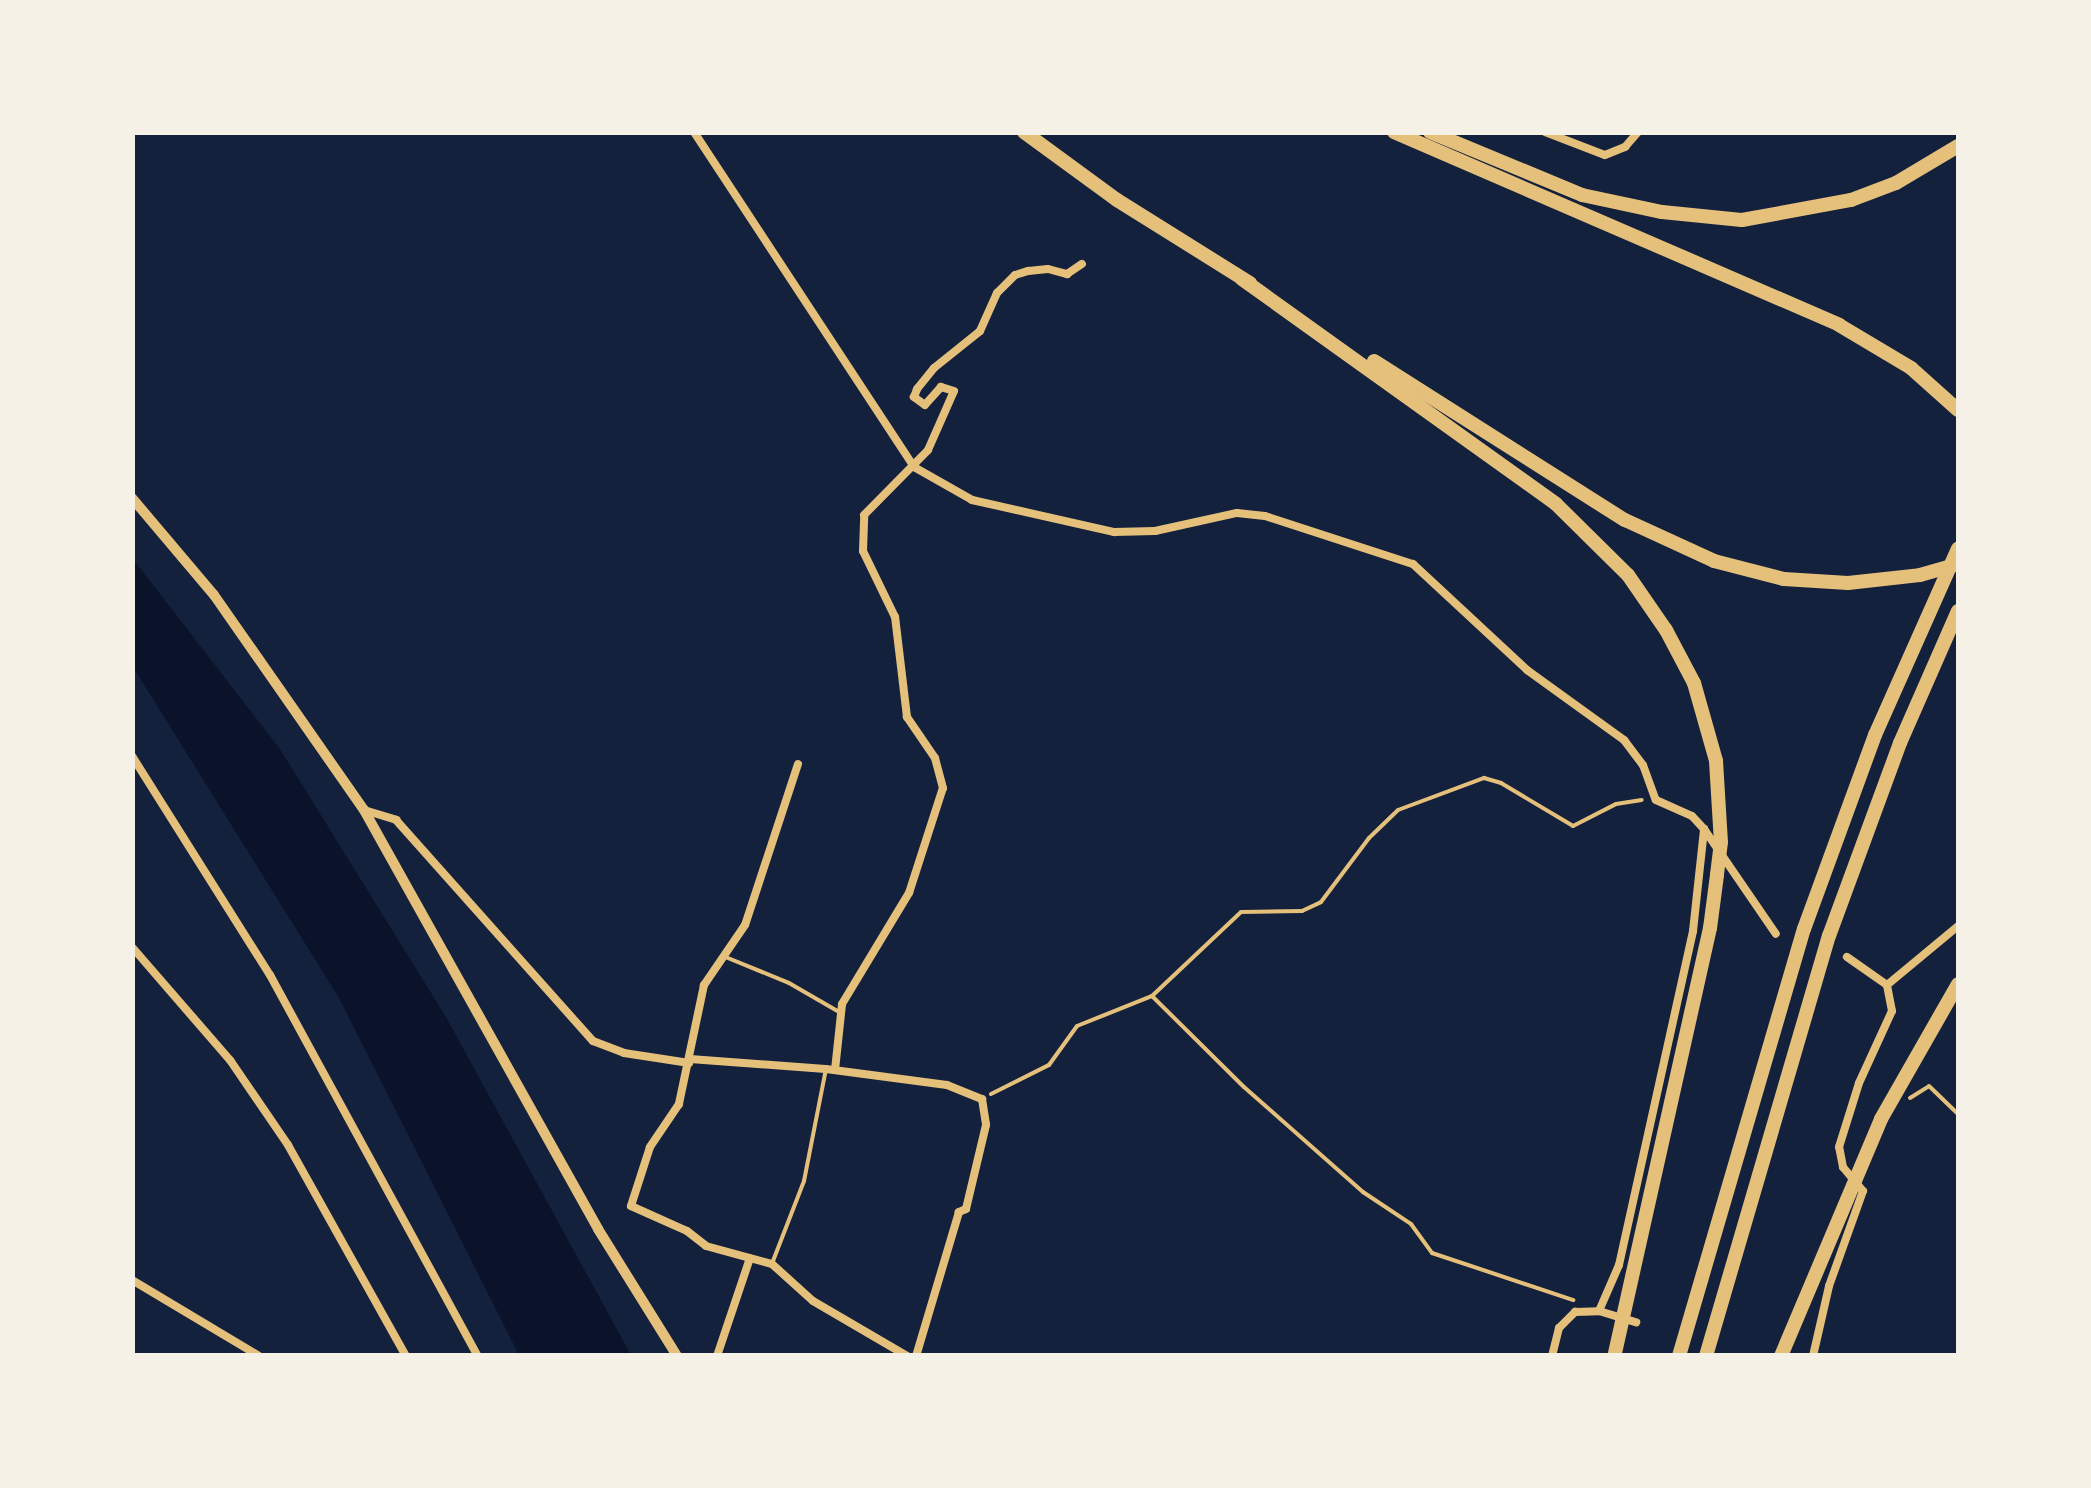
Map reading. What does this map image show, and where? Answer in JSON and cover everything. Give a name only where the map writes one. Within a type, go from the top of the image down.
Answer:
[{"type":"highway","points":[[1024,132],[1117,200],[1625,520],[1714,561],[1784,579],[1879,581],[1958,564]]},
{"type":"highway","points":[[1394,132],[1780,298],[1873,344],[1958,410]]},
{"type":"highway","points":[[1430,133],[1582,195],[1662,212],[1742,220],[1851,200],[1896,182],[1958,146]]},
{"type":"highway","points":[[1242,278],[1556,504],[1628,574],[1694,683],[1716,761],[1721,842],[1710,928],[1614,1356]]},
{"type":"highway","points":[[1678,1356],[1804,929],[1876,735],[1958,549]]},
{"type":"highway","points":[[1706,1356],[1829,936],[1900,743],[1958,610]]},
{"type":"highway","points":[[1780,1356],[1880,1118],[1958,984]]},
{"type":"main road","points":[[132,498],[214,594],[364,810],[598,1229],[677,1356]]},
{"type":"street","points":[[694,132],[914,467],[972,500],[1114,532],[1155,531],[1237,513],[1251,514],[1298,524],[1400,559],[1432,580],[1527,670],[1624,740],[1643,766],[1656,800],[1692,816],[1704,829],[1776,934]]},
{"type":"street","points":[[1544,132],[1605,154],[1625,148],[1638,132]]},
{"type":"street","points":[[830,1069],[839,1012],[910,893],[944,788],[936,758],[908,717],[895,617],[870,571],[861,540],[864,515],[914,467],[943,422],[954,391],[946,385],[925,405],[918,404],[914,397],[924,378],[980,330],[997,292],[1015,276],[1048,269],[1068,274],[1082,264]]},
{"type":"street","points":[[132,756],[270,975],[478,1356]]},
{"type":"street","points":[[798,764],[774,826],[762,884],[745,924],[704,985],[679,1104],[650,1147],[631,1206],[687,1231],[706,1246],[772,1264],[834,1315],[907,1356]]},
{"type":"street","points":[[364,810],[396,820],[593,1041],[624,1053],[830,1069],[947,1085],[982,1099],[986,1124],[966,1209],[959,1212],[916,1356]]},
{"type":"street","points":[[1599,1311],[1619,1265],[1693,931],[1704,829]]},
{"type":"street","points":[[1888,985],[1958,926]]},
{"type":"street","points":[[132,947],[230,1060],[288,1144],[406,1356]]},
{"type":"street","points":[[1813,1356],[1829,1286],[1863,1191],[1843,1167],[1839,1148],[1859,1083],[1892,1011],[1888,985],[1847,956]]},
{"type":"street","points":[[716,1356],[750,1258]]},
{"type":"street","points":[[132,1280],[259,1356]]},
{"type":"street","points":[[1552,1356],[1559,1328],[1575,1312],[1599,1311],[1636,1322]]},
{"type":"lane","points":[[724,956],[789,983],[839,1012]]},
{"type":"lane","points":[[772,1264],[804,1181],[830,1069]]},
{"type":"path","points":[[982,1099],[1049,1065],[1077,1026],[1152,996],[1235,916],[1252,910],[1312,908],[1398,810],[1484,778],[1501,782],[1573,826],[1616,804],[1656,800]]},
{"type":"path","points":[[1152,996],[1274,1114],[1364,1192],[1411,1224],[1432,1253],[1575,1301],[1575,1312]]},
{"type":"path","points":[[1908,1099],[1928,1086],[1958,1114]]},
{"type":"water","points":[[133,559],[280,749],[446,1017],[631,1355],[519,1355],[339,998],[133,667]]}]
